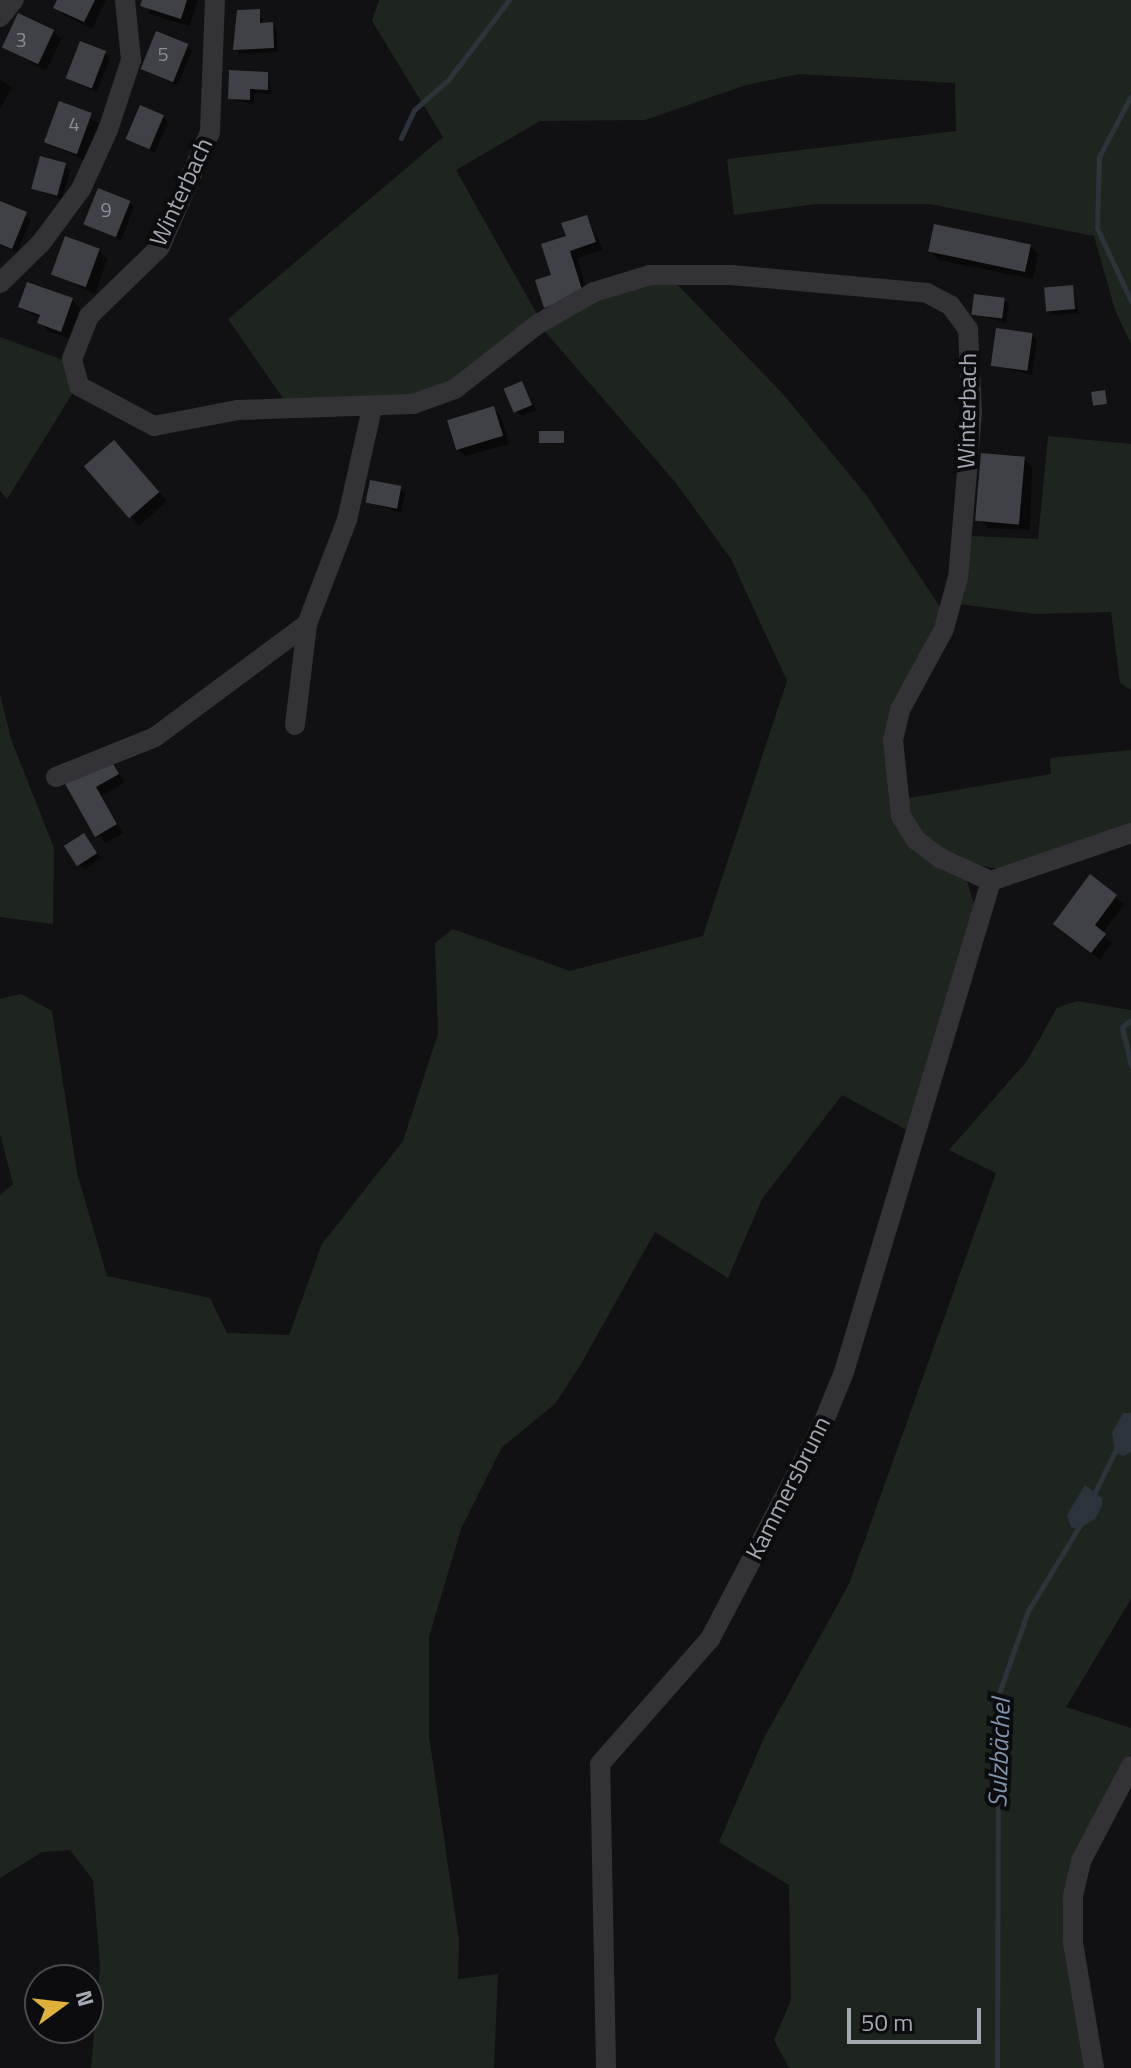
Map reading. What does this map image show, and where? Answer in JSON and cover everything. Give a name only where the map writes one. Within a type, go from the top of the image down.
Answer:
[{"type":"street","points":[[0,17],[14,0]]},
{"type":"street","points":[[0,283],[41,243],[81,189],[103,142],[131,60],[125,0]]},
{"type":"street","name":"Winterbach","points":[[215,0],[210,132],[160,247],[89,316],[72,359],[79,386],[154,426],[238,410],[372,408],[413,404],[455,389],[538,324],[594,292],[650,275],[731,275],[927,293],[951,306],[968,329],[972,412],[958,577],[944,629],[900,710],[893,740],[901,816],[916,840],[991,881]]},
{"type":"street","points":[[295,725],[307,624],[347,520],[372,408]]},
{"type":"street","points":[[56,777],[155,737],[307,624]]},
{"type":"street","points":[[991,881],[1131,833]]},
{"type":"street","name":"Kammersbrunn","points":[[606,2068],[600,1764],[710,1639],[822,1426],[844,1372],[991,881]]},
{"type":"street","points":[[1094,2068],[1073,1942],[1073,1896],[1081,1861],[1131,1766]]},
{"type":"shaded area","points":[[379,0],[1131,0],[1131,344],[1115,310],[1094,236],[929,204],[816,204],[734,215],[727,159],[956,131],[955,83],[799,74],[746,85],[645,120],[540,121],[456,170],[538,316],[482,365],[412,399],[285,401],[228,319],[443,137],[372,21]]},
{"type":"shaded area","points":[[673,280],[783,394],[867,496],[942,610],[894,709],[896,822],[967,881],[974,904],[907,1130],[842,1095],[762,1199],[728,1278],[655,1232],[555,1404],[502,1447],[461,1529],[429,1637],[429,1736],[459,1941],[458,1979],[498,1974],[494,2068],[91,2068],[93,2044],[104,2044],[104,1964],[100,1964],[93,1880],[70,1850],[42,1852],[0,1878],[0,1195],[13,1184],[0,1134],[0,999],[21,994],[52,1011],[77,1173],[107,1276],[210,1298],[227,1333],[289,1335],[322,1244],[403,1141],[438,1034],[435,943],[453,929],[570,971],[703,936],[787,681],[731,559],[676,483],[542,328],[622,288]]},
{"type":"shaded area","points":[[0,337],[68,362],[74,391],[7,499],[0,491]]},
{"type":"shaded area","points":[[1048,436],[1131,444],[1131,690],[1120,683],[1111,612],[1035,614],[959,604],[970,536],[1038,539]]},
{"type":"shaded area","points":[[0,694],[11,739],[54,848],[53,924],[0,917]]},
{"type":"shaded area","points":[[1131,750],[1131,827],[1001,869],[969,864],[922,838],[903,799],[1051,774],[1050,758]]},
{"type":"shaded area","points":[[1077,1001],[1131,1010],[1131,1599],[1066,1707],[1131,1728],[1131,1754],[1074,1858],[1086,2068],[789,2068],[774,2040],[791,2000],[789,1885],[719,1842],[764,1738],[849,1584],[996,1173],[949,1150],[1027,1061],[1057,1008]]},
{"type":"shaded area","points":[[1123,1413],[1131,1413],[1131,1452],[1123,1456],[1115,1452],[1112,1433]]},
{"type":"shaded area","points":[[1085,1485],[1102,1498],[1102,1506],[1095,1519],[1078,1529],[1071,1527],[1067,1515]]},
{"type":"building","points":[[57,0],[95,0],[84,22],[53,8]]},
{"type":"building","points":[[142,0],[187,0],[181,19],[140,6]]},
{"type":"building","points":[[260,9],[260,23],[273,22],[274,48],[233,50],[237,10]]},
{"type":"building","points":[[18,13],[54,30],[38,64],[2,47]]},
{"type":"building","points":[[156,31],[188,44],[173,82],[141,69]]},
{"type":"building","points":[[80,41],[106,51],[92,88],[66,78]]},
{"type":"building","points":[[229,70],[268,72],[268,90],[250,89],[250,100],[228,99]]},
{"type":"building","points":[[59,101],[92,113],[77,154],[44,142]]},
{"type":"building","points":[[140,105],[164,115],[149,149],[126,139]]},
{"type":"building","points":[[40,156],[66,163],[57,196],[31,189]]},
{"type":"building","points":[[98,188],[130,201],[116,237],[83,224]]},
{"type":"building","points":[[0,201],[27,212],[12,249],[0,244]]},
{"type":"building","points":[[587,215],[596,242],[570,251],[583,293],[544,308],[535,280],[551,275],[541,244],[566,236],[561,223]]},
{"type":"building","points":[[934,224],[1031,245],[1025,272],[928,251]]},
{"type":"building","points":[[65,236],[100,249],[86,287],[51,275]]},
{"type":"building","points":[[27,282],[73,298],[61,332],[37,323],[40,315],[18,307]]},
{"type":"building","points":[[1073,285],[1075,309],[1046,311],[1044,288]]},
{"type":"building","points":[[974,294],[1005,298],[1002,319],[971,315]]},
{"type":"building","points":[[996,328],[1033,333],[1027,371],[991,366]]},
{"type":"building","points":[[522,381],[532,405],[514,413],[504,389]]},
{"type":"building","points":[[1105,390],[1107,404],[1093,406],[1091,392]]},
{"type":"building","points":[[494,406],[503,436],[456,450],[447,420]]},
{"type":"building","points":[[539,431],[564,431],[564,443],[539,443]]},
{"type":"building","points":[[114,440],[159,492],[129,518],[84,466]]},
{"type":"building","points":[[981,453],[1025,457],[1019,525],[975,521]]},
{"type":"building","points":[[370,480],[401,486],[397,509],[366,503]]},
{"type":"building","points":[[110,759],[119,774],[96,787],[117,824],[95,837],[64,782]]},
{"type":"building","points":[[84,833],[97,853],[77,866],[64,846]]},
{"type":"building","points":[[1090,874],[1117,895],[1095,925],[1106,934],[1091,953],[1053,924]]},
{"type":"waterway","name":"Winterbach","points":[[401,138],[414,110],[448,80],[509,0]]},
{"type":"waterway","name":"Sulzbächel","points":[[1131,96],[1099,157],[1097,228],[1131,301]]},
{"type":"waterway","name":"Sulzbächel","points":[[1131,1020],[1122,1027],[1131,1066]]},
{"type":"waterway","name":"Sulzbächel","points":[[1094,1494],[1116,1449]]},
{"type":"waterway","name":"Sulzbächel","points":[[997,2068],[998,1696],[1028,1611],[1080,1525]]}]
